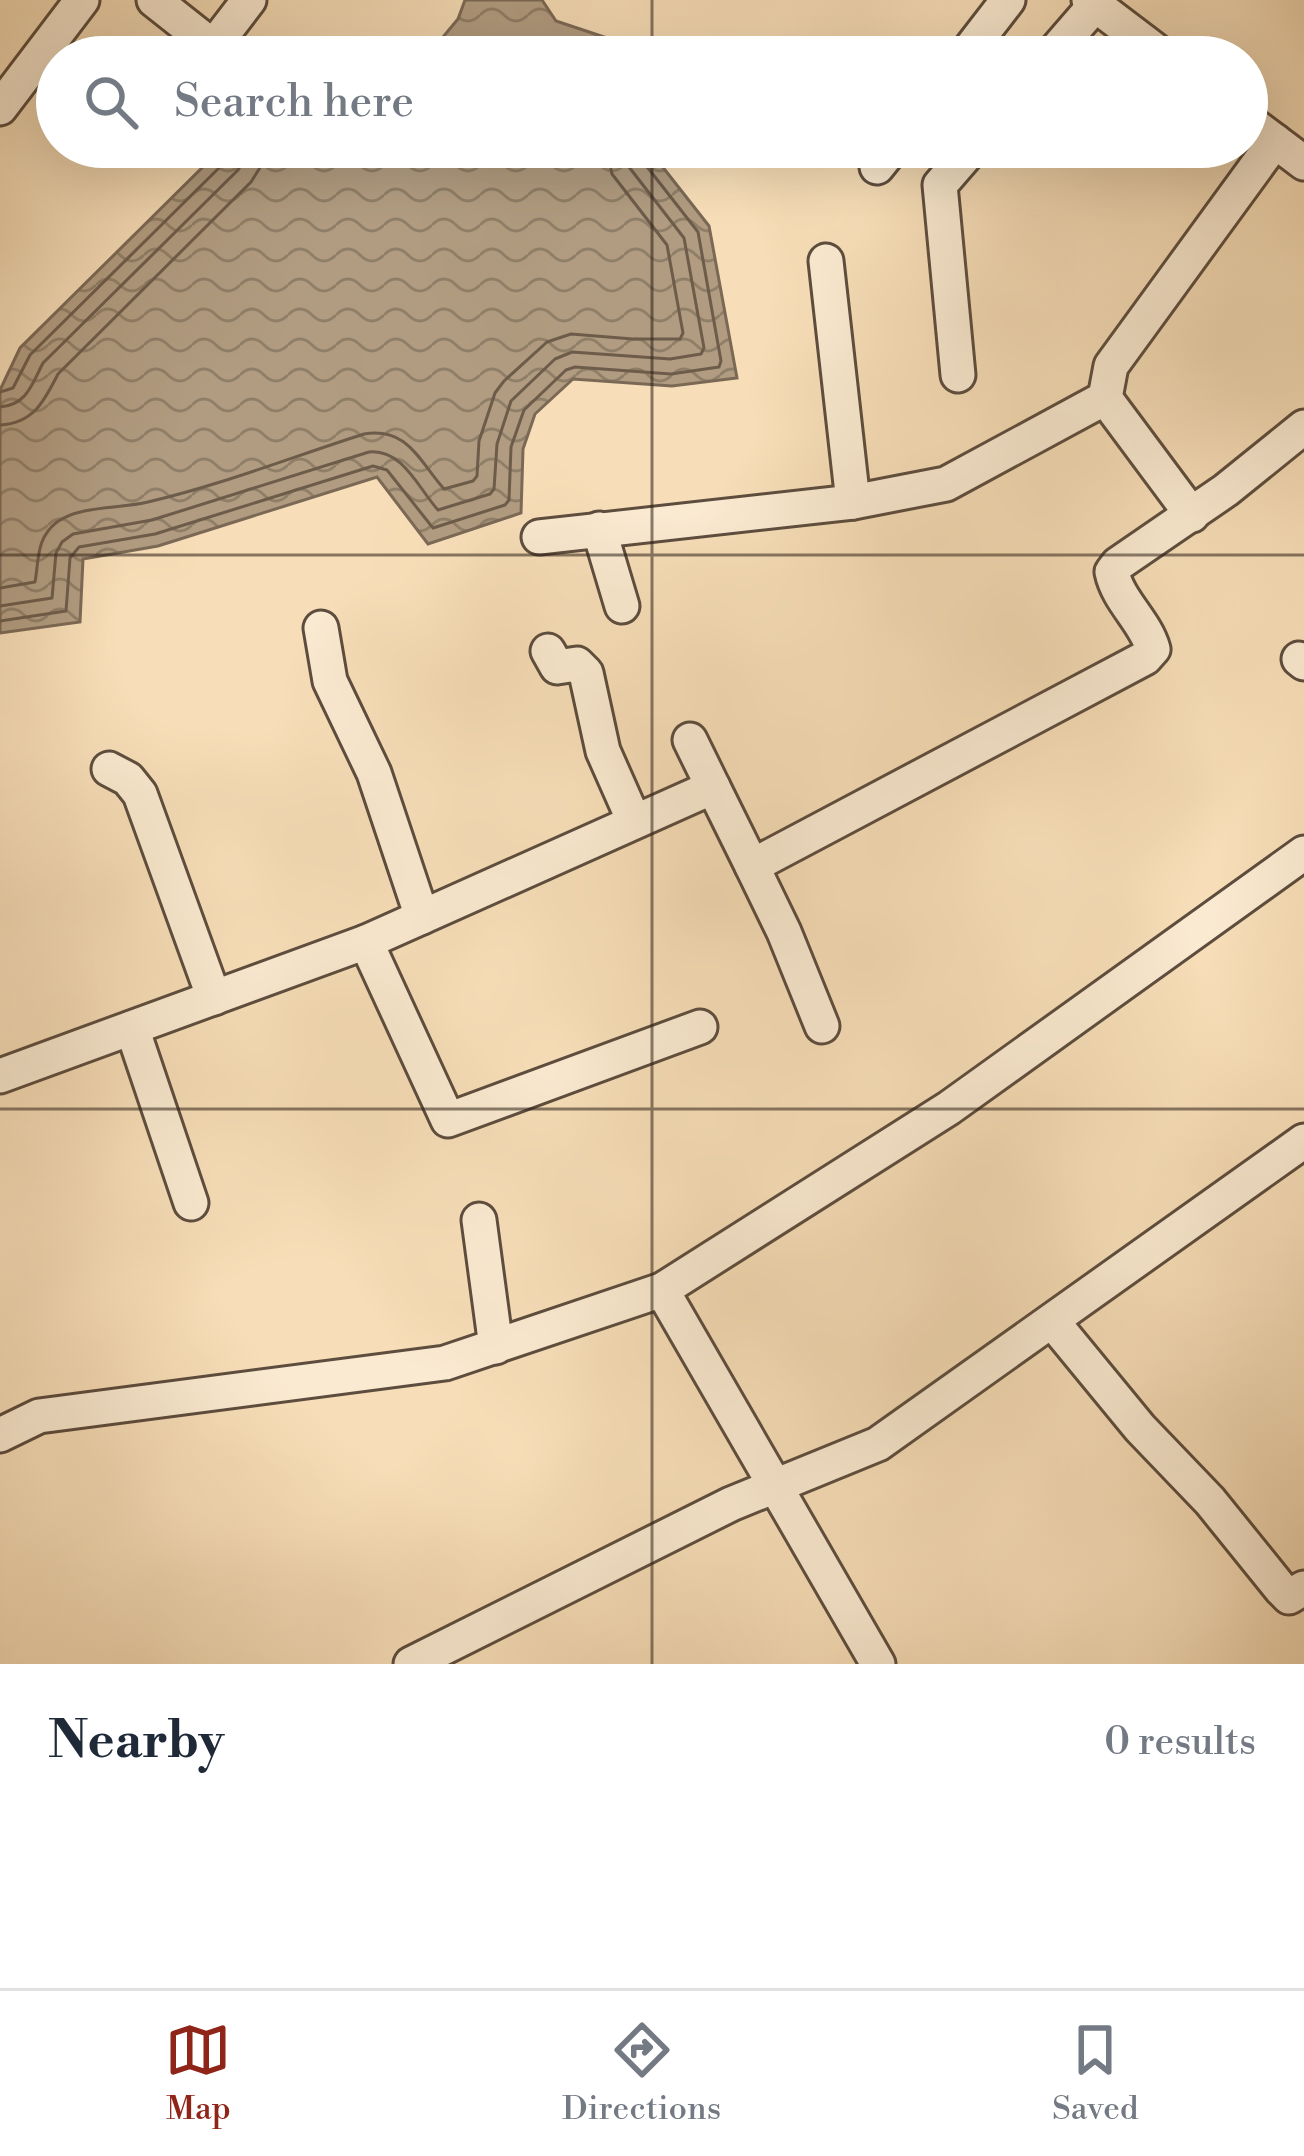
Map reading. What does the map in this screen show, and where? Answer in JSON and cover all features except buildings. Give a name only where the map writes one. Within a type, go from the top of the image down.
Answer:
[{"type":"street","points":[[55,36],[82,0]]},
{"type":"street","points":[[154,0],[200,36]]},
{"type":"street","points":[[229,36],[249,0]]},
{"type":"street","points":[[981,36],[1009,0]]},
{"type":"street","points":[[1066,36],[1092,2],[1137,36]]},
{"type":"street","points":[[0,108],[36,61]]},
{"type":"street","points":[[1268,136],[1304,164]]},
{"type":"street","points":[[1268,151],[1275,141]]},
{"type":"street","points":[[954,168],[940,184],[958,375]]},
{"type":"street","points":[[1192,515],[1105,398],[1111,366],[1255,168]]},
{"type":"street","points":[[826,261],[853,502]]},
{"type":"street","points":[[539,536],[853,502],[946,484],[1105,398]]},
{"type":"street","points":[[752,866],[1144,658],[1153,649],[1150,638],[1115,586],[1112,572],[1303,430]]},
{"type":"street","points":[[599,529],[622,607]]},
{"type":"street","points":[[321,628],[330,681],[374,773],[422,917]]},
{"type":"street","points":[[548,651],[557,667],[578,664],[586,674],[603,751],[634,820]]},
{"type":"street","points":[[690,740],[792,949],[822,1026]]},
{"type":"street","points":[[110,769],[128,779],[140,794],[214,998]]},
{"type":"street","points":[[0,1076],[366,942],[712,787]]},
{"type":"street","points":[[0,1435],[39,1416],[445,1363],[662,1290],[949,1108],[1304,854]]},
{"type":"street","points":[[366,942],[448,1120],[700,1027]]},
{"type":"street","points":[[132,1028],[191,1203]]},
{"type":"street","points":[[411,1664],[731,1504],[878,1444],[1304,1142]]},
{"type":"street","points":[[479,1220],[496,1347]]},
{"type":"street","points":[[662,1290],[878,1664]]},
{"type":"street","points":[[1052,1321],[1286,1594],[1292,1596],[1304,1588]]},
{"type":"water","points":[[465,0],[542,0],[556,21],[601,36],[444,36]]},
{"type":"water","points":[[202,168],[663,168],[709,226],[737,378],[672,386],[573,379],[535,414],[523,449],[521,513],[428,544],[377,477],[158,546],[83,559],[80,622],[0,633],[0,390],[20,348]]}]
